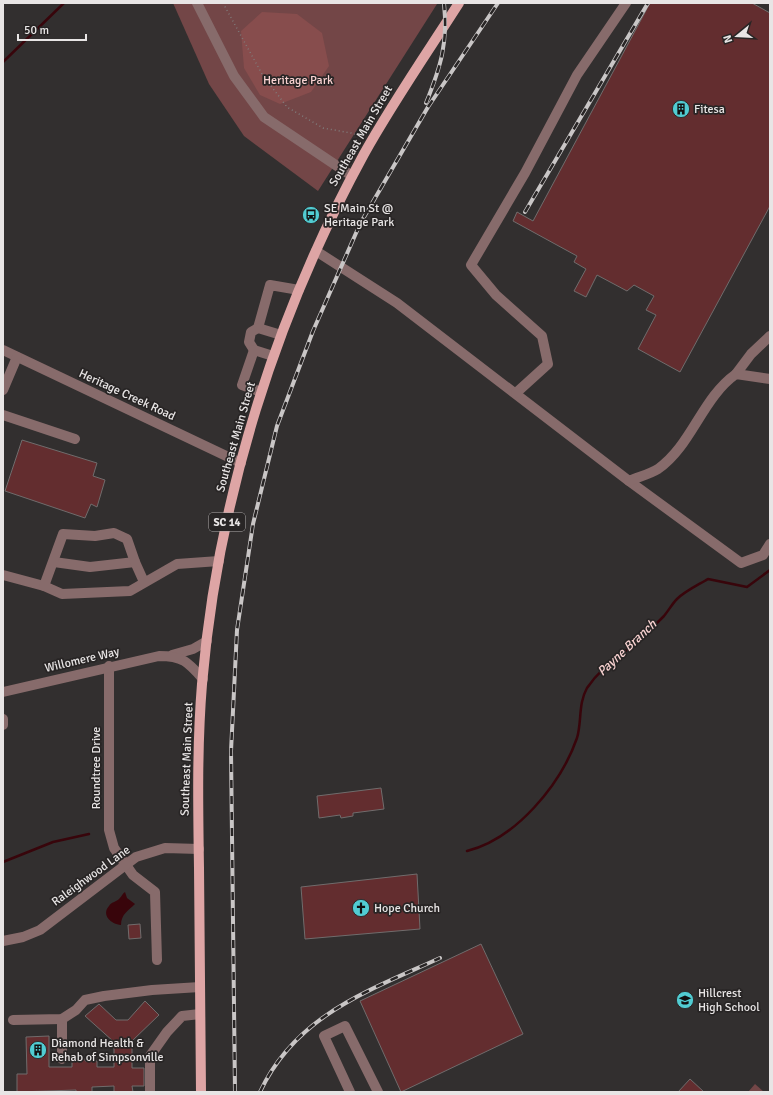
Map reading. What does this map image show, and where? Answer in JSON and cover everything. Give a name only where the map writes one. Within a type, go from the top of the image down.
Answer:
[{"type":"main road","name":"Southeast Main Street","points":[[201,1092],[198,769],[203,679],[219,561],[241,463],[273,356],[316,251],[352,176],[372,140],[459,3]]},
{"type":"street","points":[[197,3],[234,76],[264,117],[352,176]]},
{"type":"street","points":[[516,393],[548,364],[542,336],[496,294],[471,265],[525,173],[577,75],[626,3]]},
{"type":"street","points":[[316,251],[397,303],[629,480],[741,563],[763,555],[770,544]]},
{"type":"street","points":[[273,356],[254,350],[249,342],[251,332],[258,328],[270,285],[299,290]]},
{"type":"street","points":[[258,328],[281,335]]},
{"type":"street","points":[[629,480],[657,469],[678,450],[722,384],[736,374],[751,354],[770,336]]},
{"type":"street","name":"Heritage Creek Road","points":[[3,350],[241,463]]},
{"type":"street","points":[[254,350],[242,384],[262,392]]},
{"type":"street","points":[[3,390],[17,357]]},
{"type":"street","points":[[736,374],[768,380],[770,379]]},
{"type":"street","points":[[3,415],[76,440]]},
{"type":"street","points":[[44,586],[63,534],[95,536],[114,533],[127,539],[144,582]]},
{"type":"street","points":[[3,575],[44,586],[62,594],[106,594],[130,591],[177,564],[219,561]]},
{"type":"street","points":[[54,562],[90,567],[135,562]]},
{"type":"street","name":"Willomere Way","points":[[168,656],[193,648],[207,641]]},
{"type":"street","name":"Willomere Way","points":[[3,692],[110,666],[159,656],[179,657],[190,664],[203,679]]},
{"type":"street","name":"Roundtree Drive","points":[[110,666],[109,830],[114,848],[132,875],[155,892],[157,960]]},
{"type":"street","points":[[3,719],[3,725]]},
{"type":"street","name":"Raleighwood Lane","points":[[3,941],[23,937],[40,930],[136,857],[165,848],[199,849]]},
{"type":"street","points":[[14,1020],[62,1019],[76,1010],[85,1000],[152,990],[200,987]]},
{"type":"street","points":[[150,1092],[150,1056],[166,1032],[182,1016],[200,1014]]},
{"type":"street","points":[[62,1019],[62,1059]]},
{"type":"street","points":[[350,1092],[324,1036],[345,1026],[378,1092]]},
{"type":"path","points":[[222,3],[262,74],[287,107],[323,128],[351,133],[372,140]]},
{"type":"green space","name":"Heritage Park","points":[[173,3],[437,4],[318,191],[244,136],[209,84]]},
{"type":"green space","points":[[262,12],[297,14],[322,33],[329,66],[311,92],[280,104],[260,95],[244,68],[241,31]]},
{"type":"green space","points":[[755,1084],[764,1092],[748,1092]]},
{"type":"shaded area","points":[[125,892],[127,898],[135,904],[122,918],[121,925],[111,921],[106,913],[110,905],[119,899]]},
{"type":"building","name":"Fitesa","points":[[650,3],[752,3],[770,13],[770,206],[680,372],[638,349],[656,315],[646,310],[654,296],[634,285],[627,291],[597,275],[586,297],[574,291],[586,269],[574,262],[577,256],[513,221],[517,212],[533,221]]},
{"type":"building","points":[[22,440],[97,463],[93,476],[105,480],[97,507],[91,504],[85,518],[5,491]]},
{"type":"building","points":[[381,788],[384,809],[353,813],[353,816],[341,818],[340,815],[319,818],[317,796]]},
{"type":"building","name":"Hope Church","points":[[417,874],[420,929],[305,939],[301,887]]},
{"type":"building","points":[[140,924],[141,938],[129,939],[128,925]]},
{"type":"building","points":[[481,944],[523,1034],[401,1092],[360,1001]]},
{"type":"building","name":"Diamond Health & Rehab of Simpsonville","points":[[145,1001],[159,1015],[132,1041],[132,1068],[144,1068],[144,1086],[132,1086],[133,1092],[114,1092],[114,1086],[92,1087],[92,1092],[76,1092],[76,1090],[17,1092],[17,1074],[27,1074],[26,1037],[49,1036],[49,1067],[72,1067],[72,1059],[85,1059],[85,1061],[97,1061],[97,1067],[114,1067],[114,1042],[85,1016],[99,1004],[116,1020],[128,1020]]},
{"type":"building","points":[[690,1079],[704,1092],[678,1092]]},
{"type":"waterway","points":[[3,62],[64,3]]},
{"type":"waterway","name":"Payne Branch","points":[[467,851],[485,845],[503,835],[519,822],[548,791],[570,756],[577,738],[582,700],[587,688],[604,668],[638,641],[658,622],[680,596],[708,579],[747,587],[770,570]]},
{"type":"waterway","points":[[3,862],[53,842],[89,834]]},
{"type":"railway","points":[[426,103],[436,77],[442,54],[445,30],[444,3]]},
{"type":"railway","points":[[235,1092],[231,751],[237,630],[253,524],[277,426],[313,331],[360,224],[428,107],[498,3]]},
{"type":"railway","points":[[525,212],[648,3]]},
{"type":"railway","points":[[260,1092],[275,1065],[293,1043],[314,1024],[336,1008],[387,982],[440,958]]},
{"type":"place","name":"Fitesa","points":[[681,109]]},
{"type":"place","name":"SE Main St @ Heritage Park","points":[[311,215]]},
{"type":"place","name":"Hope Church","points":[[361,908]]},
{"type":"place","name":"Hillcrest High School","points":[[685,1000]]},
{"type":"place","name":"Diamond Health & Rehab of Simpsonville","points":[[38,1050]]}]
